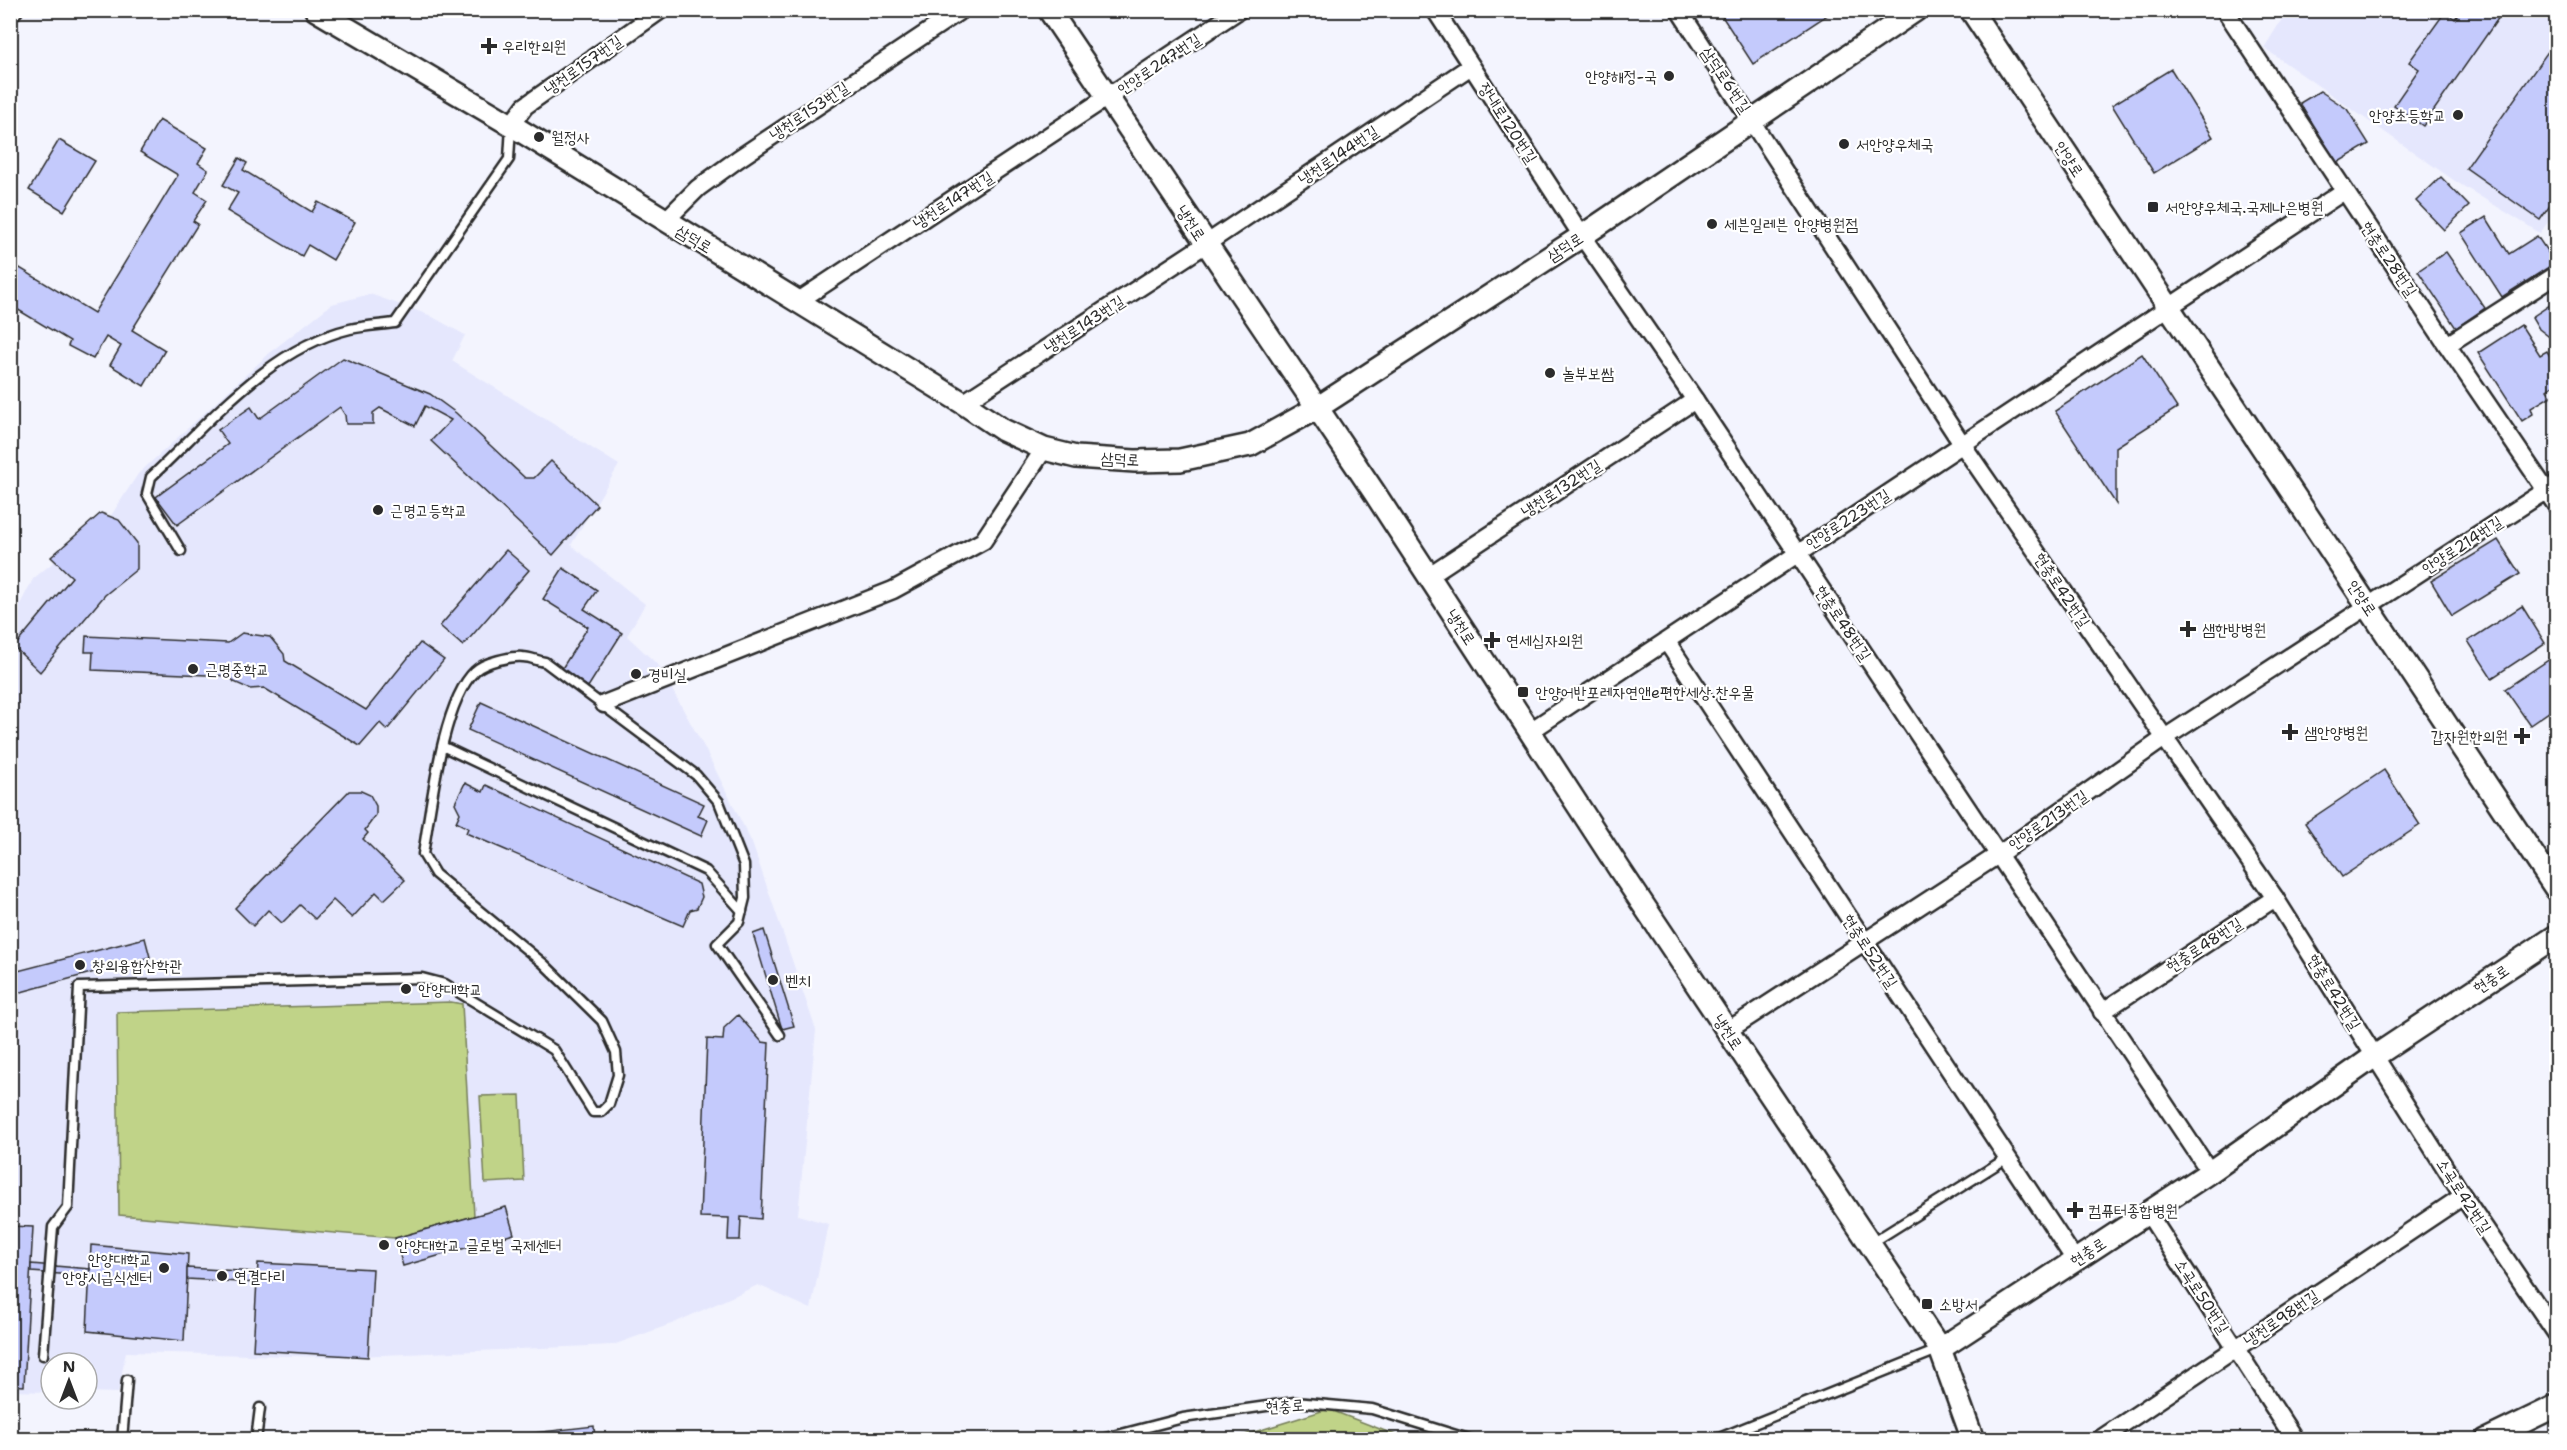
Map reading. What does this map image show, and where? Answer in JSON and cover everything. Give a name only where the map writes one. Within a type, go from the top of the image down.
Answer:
[{"type":"street","name":"냉천로153번길","points":[[665,221],[698,188],[738,159],[961,10]]},
{"type":"street","name":"냉천로","points":[[1049,10],[1317,408],[1528,732],[1940,1349],[1973,1440]]},
{"type":"street","name":"안양로247번길","points":[[1109,98],[1239,10]]},
{"type":"street","name":"장내로120번길","points":[[1435,10],[1582,236]]},
{"type":"street","name":"삼덕로6번길","points":[[1679,10],[1753,120]]},
{"type":"street","name":"삼덕로","points":[[331,14],[963,403],[1003,430],[1044,449],[1088,458],[1135,461],[1180,460],[1250,445],[1317,408],[1582,236],[1916,10]]},
{"type":"street","name":"안양로","points":[[1971,10],[2556,889]]},
{"type":"street","name":"현충로28번길","points":[[2225,10],[2447,345],[2553,493]]},
{"type":"street","name":"냉천로157번길","points":[[511,125],[525,106],[651,13]]},
{"type":"street","name":"냉천로144번길","points":[[1206,244],[1471,66]]},
{"type":"street","name":"냉천로147번길","points":[[797,302],[1109,98]]},
{"type":"street","name":"현충로42번길","points":[[1753,120],[1962,444],[2163,739],[2275,898],[2375,1056]]},
{"type":"street","points":[[2167,307],[2344,191]]},
{"type":"street","name":"현충로48번길","points":[[1582,236],[1695,400],[2210,1172]]},
{"type":"street","name":"냉천로143번길","points":[[963,403],[1206,244]]},
{"type":"street","points":[[2447,345],[2556,275]]},
{"type":"street","name":"안양로223번길","points":[[1528,732],[1667,642],[1796,553],[2167,307]]},
{"type":"street","name":"냉천로132번길","points":[[1428,576],[1695,400]]},
{"type":"street","points":[[604,704],[893,590],[983,541],[1044,449]]},
{"type":"street","name":"안양로214번길","points":[[2367,606],[2553,493]]},
{"type":"street","name":"안양로213번길","points":[[1727,1031],[1998,855],[2163,739],[2367,606]]},
{"type":"street","name":"현충로52번길","points":[[1667,642],[2075,1260]]},
{"type":"street","name":"현충로48번길","points":[[2102,1012],[2275,898]]},
{"type":"street","name":"현충로","points":[[1940,1349],[2210,1172],[2375,1056],[2556,936]]},
{"type":"street","name":"소곡로42번길","points":[[2375,1056],[2463,1196],[2556,1333]]},
{"type":"street","name":"냉천로98번길","points":[[2099,1440],[2463,1196]]},
{"type":"street","name":"소곡로50번길","points":[[2148,1213],[2295,1440]]},
{"type":"street","points":[[2487,1440],[2556,1406]]},
{"type":"lane","points":[[181,551],[147,494],[151,477],[261,374],[312,343],[349,329],[396,322],[509,159],[511,125]]},
{"type":"lane","points":[[43,1351],[52,1227],[68,1207],[79,987],[422,978],[445,984],[554,1050],[593,1112],[601,1112],[609,1104],[618,1075],[616,1052],[602,1021],[544,964],[435,874],[423,854],[455,699],[476,670],[504,660],[524,657],[545,662],[696,775],[719,802],[744,865],[745,898],[739,922],[717,944],[780,1035]]},
{"type":"lane","points":[[444,747],[706,871],[742,911]]},
{"type":"lane","points":[[1870,1245],[2007,1158]]},
{"type":"lane","name":"현충로","points":[[1714,1440],[1940,1349]]},
{"type":"lane","points":[[122,1440],[128,1380]]},
{"type":"lane","name":"현충로","points":[[1098,1440],[1183,1418],[1295,1402],[1372,1409],[1472,1440]]},
{"type":"lane","points":[[256,1440],[260,1408]]},
{"type":"shaded area","name":"안양초등학교","points":[[2287,11],[2556,11],[2556,211],[2540,233],[2455,181],[2264,48]]},
{"type":"shaded area","name":"안양대학교","points":[[370,294],[429,315],[465,335],[452,361],[619,465],[571,545],[645,604],[627,636],[659,666],[704,747],[752,843],[816,1030],[798,1215],[828,1224],[811,1309],[758,1285],[674,1323],[613,1345],[335,1357],[126,1352],[118,1393],[99,1392],[99,1351],[39,1351],[39,1392],[11,1391],[11,622],[33,579],[112,514],[138,474],[273,350],[332,304]]},
{"type":"green space","points":[[451,1002],[462,1004],[474,1216],[395,1238],[119,1215],[117,1012]]},
{"type":"green space","points":[[520,1095],[524,1181],[485,1183],[480,1096]]},
{"type":"green space","points":[[1328,1409],[1406,1439],[1229,1440]]},
{"type":"building","points":[[1718,10],[1835,10],[1753,64]]},
{"type":"building","points":[[2461,10],[2504,10],[2423,126],[2394,105],[2419,69],[2409,62],[2445,12],[2455,19]]},
{"type":"building","points":[[2556,40],[2556,197],[2540,220],[2466,168]]},
{"type":"building","points":[[2171,69],[2213,137],[2154,173],[2112,105]]},
{"type":"building","points":[[2320,91],[2347,109],[2369,144],[2337,163],[2300,103]]},
{"type":"building","points":[[159,120],[207,148],[198,163],[208,170],[195,192],[207,200],[193,221],[198,224],[132,330],[165,350],[144,386],[110,365],[121,346],[106,337],[93,359],[68,346],[70,341],[10,305],[10,262],[94,313],[178,175],[140,152]]},
{"type":"building","points":[[59,140],[95,161],[64,211],[29,190]]},
{"type":"building","points":[[239,158],[247,163],[243,170],[312,212],[318,202],[355,222],[333,260],[308,245],[302,256],[227,211],[238,193],[223,185]]},
{"type":"building","points":[[2441,177],[2469,206],[2444,230],[2416,201]]},
{"type":"building","points":[[2486,217],[2509,254],[2537,236],[2555,263],[2502,297],[2461,233]]},
{"type":"building","points":[[2446,252],[2485,308],[2456,328],[2418,271]]},
{"type":"building","points":[[2556,301],[2556,342],[2539,329],[2532,317]]},
{"type":"building","points":[[2521,325],[2540,355],[2547,351],[2556,366],[2556,384],[2547,390],[2551,396],[2531,408],[2533,414],[2522,421],[2478,353]]},
{"type":"building","points":[[2142,354],[2177,408],[2116,447],[2116,504],[2055,411]]},
{"type":"building","points":[[343,358],[430,394],[456,413],[525,478],[534,478],[551,461],[597,505],[553,555],[431,441],[451,420],[425,406],[415,426],[380,408],[373,413],[373,424],[346,424],[345,415],[340,407],[177,525],[156,497],[228,444],[218,430],[251,407],[259,419]]},
{"type":"building","points":[[101,513],[119,520],[137,543],[137,569],[105,595],[40,672],[14,647],[72,577],[51,557]]},
{"type":"building","points":[[2498,540],[2520,574],[2452,616],[2431,581]]},
{"type":"building","points":[[506,550],[529,570],[463,646],[440,626]]},
{"type":"building","points":[[563,568],[597,590],[584,609],[622,633],[588,687],[561,670],[588,627],[543,599]]},
{"type":"building","points":[[2522,606],[2545,643],[2492,678],[2468,641]]},
{"type":"building","points":[[242,633],[270,637],[284,654],[285,661],[366,710],[420,643],[444,660],[387,730],[380,723],[360,746],[264,688],[250,689],[234,682],[230,676],[92,670],[93,652],[85,652],[86,636],[228,643]]},
{"type":"building","points":[[2556,655],[2556,707],[2530,725],[2505,689]]},
{"type":"building","points":[[481,702],[704,804],[698,816],[708,820],[701,836],[468,730]]},
{"type":"building","points":[[2384,770],[2420,825],[2342,877],[2305,823]]},
{"type":"building","points":[[465,783],[483,792],[486,785],[699,884],[702,897],[697,908],[690,910],[683,926],[466,833],[468,828],[456,822],[460,813],[455,803]]},
{"type":"building","points":[[349,791],[361,791],[370,795],[376,806],[376,815],[365,830],[368,833],[363,839],[405,880],[384,900],[376,892],[352,918],[333,900],[315,919],[300,905],[282,923],[268,910],[253,926],[235,908]]},
{"type":"building","name":"벤치","points":[[764,930],[794,1026],[782,1029],[753,934]]},
{"type":"building","name":"창의융합산학관","points":[[145,938],[150,957],[10,995],[10,973]]},
{"type":"building","points":[[738,1015],[762,1042],[769,1043],[761,1219],[741,1217],[740,1240],[728,1240],[729,1218],[700,1217],[707,1039],[723,1040],[724,1028]]},
{"type":"building","points":[[506,1207],[514,1234],[403,1266],[395,1238]]},
{"type":"building","points":[[10,1226],[33,1227],[24,1386],[10,1385]]},
{"type":"building","points":[[91,1245],[188,1254],[184,1341],[87,1331]]},
{"type":"building","points":[[258,1263],[373,1269],[368,1357],[253,1350]]},
{"type":"building","points":[[31,1264],[90,1269],[89,1276],[31,1272]]},
{"type":"building","name":"연결다리","points":[[187,1268],[257,1272],[257,1283],[187,1279]]},
{"type":"building","points":[[594,1426],[595,1440],[474,1440]]},
{"type":"place","name":"우리한의원","points":[[489,46]]},
{"type":"place","name":"안양해정-국","points":[[1669,76]]},
{"type":"place","name":"안양초등학교","points":[[2458,115]]},
{"type":"place","name":"월정사","points":[[539,137]]},
{"type":"place","name":"서안양우체국","points":[[1844,144]]},
{"type":"place","name":"서안양우체국.국제나은병원","points":[[2153,207]]},
{"type":"place","name":"세븐일레븐 안양병원점","points":[[1712,224]]},
{"type":"place","name":"놀부보쌈","points":[[1550,373]]},
{"type":"place","name":"근명고등학교","points":[[378,510]]},
{"type":"place","name":"샘한방병원","points":[[2188,629]]},
{"type":"place","name":"연세십자의원","points":[[1492,640]]},
{"type":"place","name":"근명중학교","points":[[193,669]]},
{"type":"place","name":"경비실","points":[[636,674]]},
{"type":"place","name":"안양어반포레자연앤e편한세상.찬우물","points":[[1523,692]]},
{"type":"place","name":"샘안양병원","points":[[2290,732]]},
{"type":"place","name":"갑자원한의원","points":[[2522,736]]},
{"type":"place","name":"창의융합산학관","points":[[80,965]]},
{"type":"place","name":"벤치","points":[[773,980]]},
{"type":"place","name":"안양대학교","points":[[406,989]]},
{"type":"place","name":"컴퓨터종합병원","points":[[2075,1210]]},
{"type":"place","name":"안양대학교 글로벌 국제센터","points":[[384,1245]]},
{"type":"place","name":"안양대학교 안양시급식센터","points":[[164,1268]]},
{"type":"place","name":"연결다리","points":[[222,1276]]},
{"type":"place","name":"소방서","points":[[1927,1304]]}]
